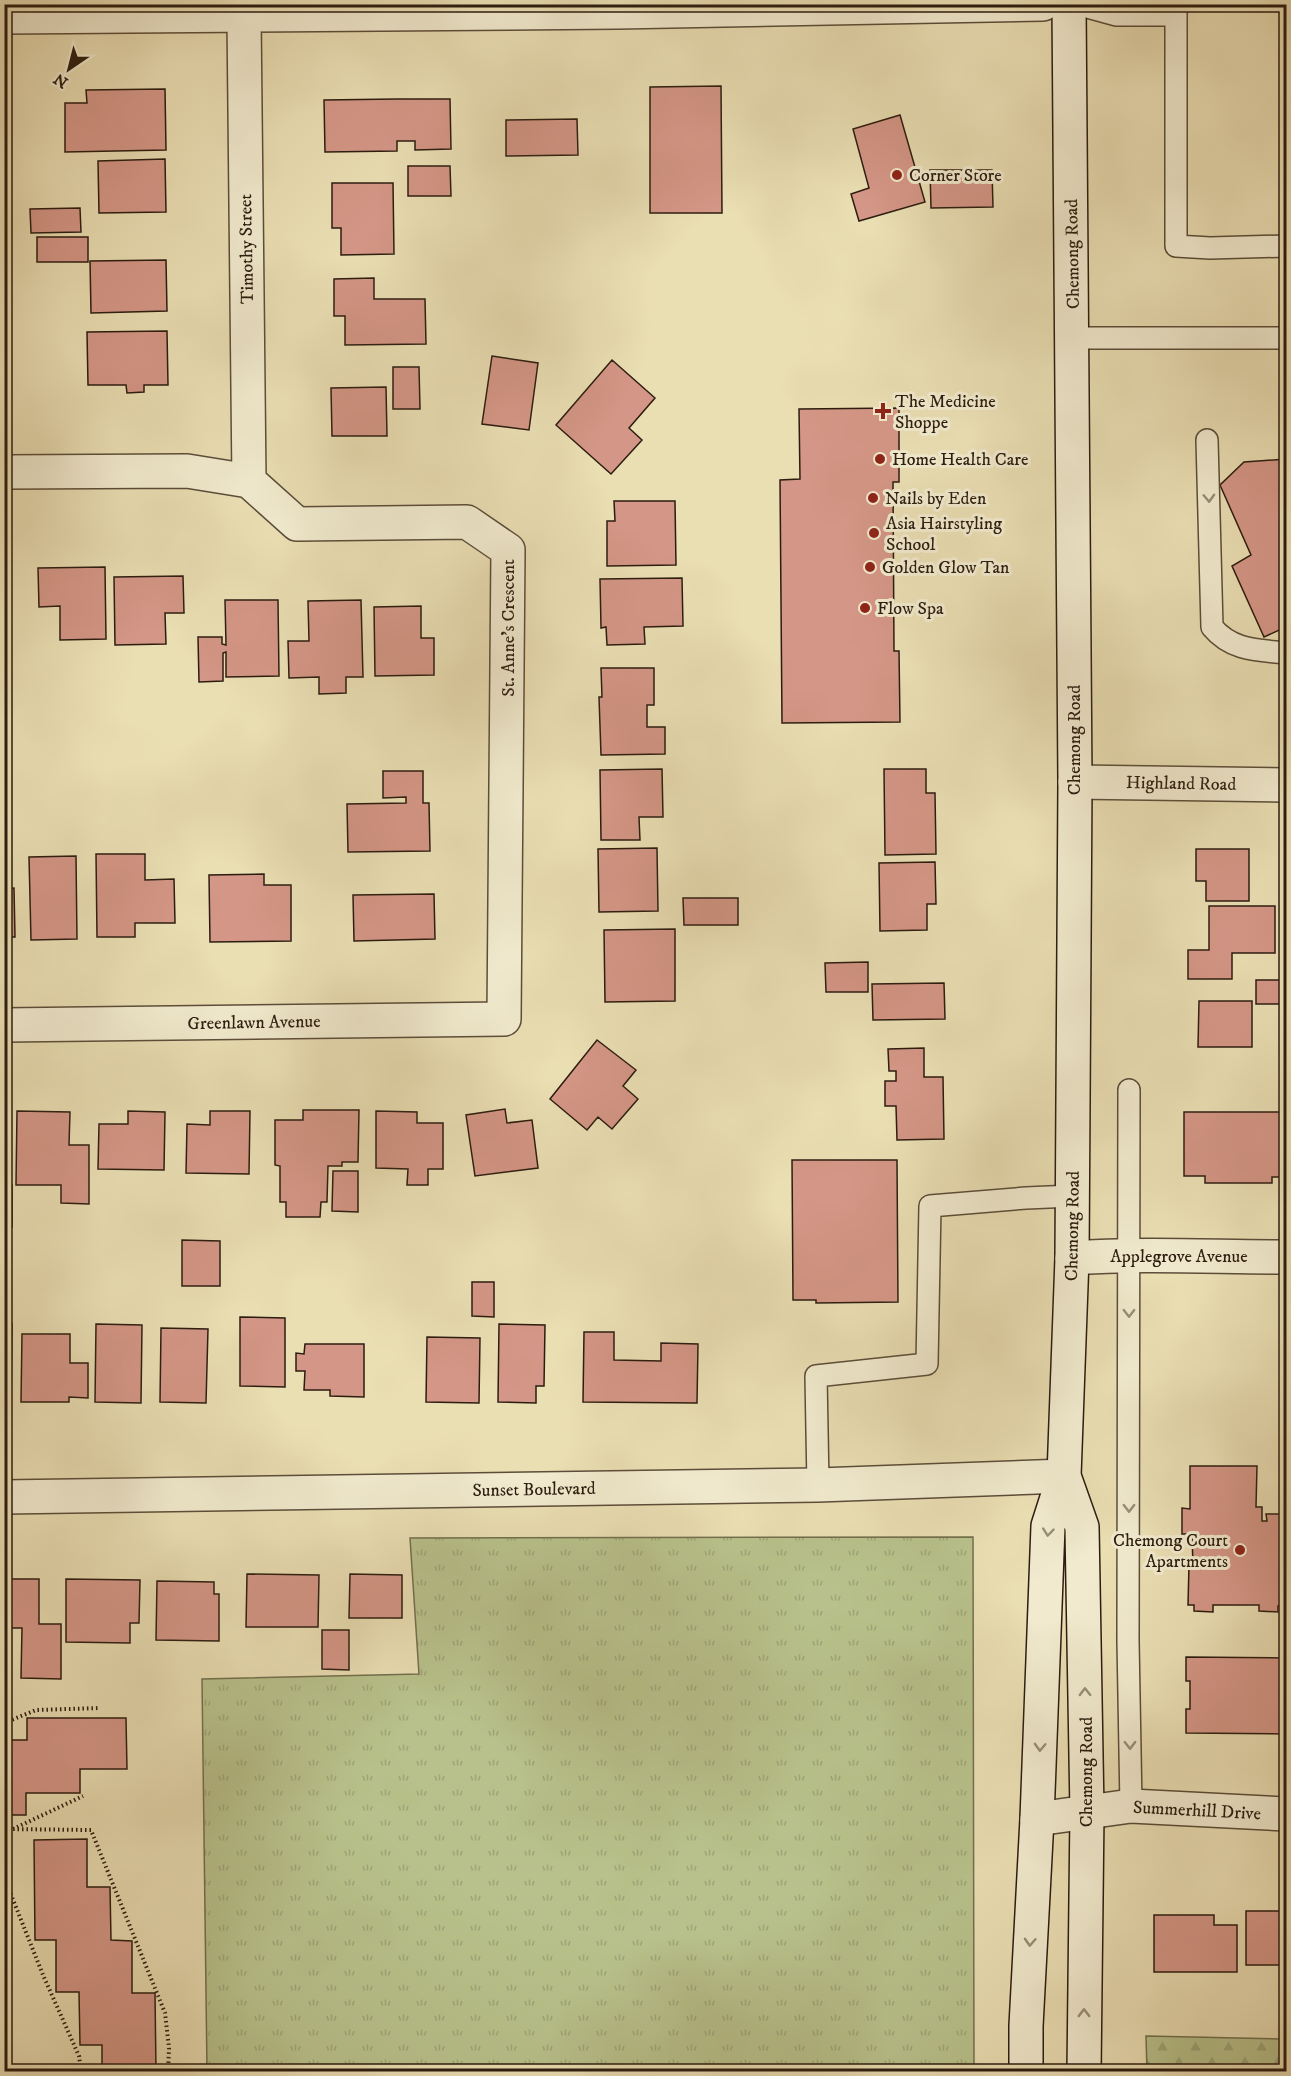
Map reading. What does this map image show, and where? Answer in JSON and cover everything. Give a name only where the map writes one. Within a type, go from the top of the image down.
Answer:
[{"type":"street","points":[[4,17],[244,17],[1043,4]]},
{"type":"street","name":"Chemong Road","points":[[1026,2072],[1026,2026],[1037,1819],[1048,1526],[1064,1476],[1072,1258],[1075,782],[1069,4]]},
{"type":"street","name":"Timothy Street","points":[[244,17],[249,481]]},
{"type":"street","points":[[4,472],[187,471],[249,481]]},
{"type":"street","name":"St. Anne's Crescent","points":[[249,481],[297,524],[467,522],[508,550],[504,1019]]},
{"type":"street","name":"Highland Road","points":[[1075,782],[1287,785]]},
{"type":"street","name":"Greenlawn Avenue","points":[[4,1025],[504,1019]]},
{"type":"street","name":"Applegrove Avenue","points":[[1072,1258],[1130,1254],[1185,1257],[1287,1257]]},
{"type":"street","name":"Chemong Road","points":[[1064,1476],[1082,1527],[1087,1812],[1084,2072]]},
{"type":"street","name":"Sunset Boulevard","points":[[4,1497],[818,1485],[1064,1476]]},
{"type":"street","name":"Summerhill Drive","points":[[1037,1819],[1131,1806],[1287,1814]]},
{"type":"lane","points":[[1076,4],[1116,15],[1176,10],[1176,246],[1210,248],[1287,246]]},
{"type":"lane","points":[[1072,338],[1287,338]]},
{"type":"lane","points":[[1207,440],[1212,627],[1220,637],[1238,647],[1287,653]]},
{"type":"lane","points":[[1129,1090],[1128,1641],[1131,1806]]},
{"type":"lane","points":[[818,1485],[816,1376],[927,1364],[930,1206],[1072,1196]]},
{"type":"path","points":[[4,1723],[36,1710],[100,1708]]},
{"type":"path","points":[[12,1829],[82,1796]]},
{"type":"path","points":[[4,1829],[91,1830],[165,2013],[169,2048],[168,2072]]},
{"type":"path","points":[[4,1877],[43,1975],[79,2056],[81,2072]]},
{"type":"green space","points":[[973,1537],[974,2071],[207,2071],[202,1679],[419,1674],[410,1538]]},
{"type":"green space","points":[[1146,2036],[1286,2039],[1286,2071],[1147,2071]]},
{"type":"building","points":[[721,86],[722,213],[650,213],[650,87]]},
{"type":"building","points":[[165,89],[166,150],[65,152],[65,103],[87,103],[86,90]]},
{"type":"building","points":[[450,99],[451,149],[415,150],[415,141],[397,141],[397,151],[325,152],[324,100]]},
{"type":"building","points":[[900,115],[925,202],[859,221],[851,194],[869,188],[853,129]]},
{"type":"building","points":[[577,119],[578,155],[506,156],[506,120]]},
{"type":"building","points":[[165,159],[166,212],[99,213],[98,161]]},
{"type":"building","points":[[408,166],[450,166],[451,196],[408,196]]},
{"type":"building","points":[[930,170],[992,170],[993,207],[931,208]]},
{"type":"building","points":[[332,183],[393,183],[394,254],[341,255],[341,228],[332,228]]},
{"type":"building","points":[[80,208],[81,232],[31,233],[30,209]]},
{"type":"building","points":[[37,237],[88,237],[88,262],[37,262]]},
{"type":"building","points":[[166,260],[167,311],[91,313],[90,261]]},
{"type":"building","points":[[374,278],[374,299],[425,299],[426,344],[345,345],[345,316],[334,316],[334,279]]},
{"type":"building","points":[[167,331],[168,385],[144,385],[144,392],[127,393],[126,385],[88,385],[87,332]]},
{"type":"building","points":[[492,356],[538,363],[529,430],[482,424]]},
{"type":"building","points":[[612,360],[655,398],[629,428],[642,440],[611,474],[556,425]]},
{"type":"building","points":[[393,367],[419,367],[420,409],[393,409]]},
{"type":"building","points":[[386,387],[387,436],[332,436],[331,388]]},
{"type":"building","points":[[899,408],[899,482],[893,482],[894,651],[899,651],[900,722],[782,723],[780,480],[800,479],[799,409]]},
{"type":"building","points":[[1286,459],[1286,627],[1264,637],[1232,566],[1251,555],[1220,485],[1244,462]]},
{"type":"building","points":[[614,501],[675,501],[676,565],[607,566],[607,521],[615,521]]},
{"type":"building","points":[[105,567],[106,639],[60,640],[60,606],[39,607],[38,568]]},
{"type":"building","points":[[183,576],[184,613],[165,613],[166,644],[115,645],[114,577]]},
{"type":"building","points":[[682,578],[683,626],[644,627],[645,644],[607,645],[606,627],[601,628],[600,579]]},
{"type":"building","points":[[225,600],[278,600],[279,676],[226,677],[226,652],[223,653],[223,681],[199,682],[198,637],[222,637],[222,644],[226,645]]},
{"type":"building","points":[[361,600],[363,677],[346,677],[346,693],[319,694],[319,677],[289,678],[288,641],[309,641],[308,601]]},
{"type":"building","points":[[421,606],[421,638],[434,638],[434,675],[375,676],[374,607]]},
{"type":"building","points":[[601,668],[654,668],[654,705],[647,705],[647,727],[665,727],[665,754],[601,755],[599,697],[602,697]]},
{"type":"building","points":[[662,769],[663,817],[639,817],[640,840],[601,840],[600,770]]},
{"type":"building","points":[[884,769],[926,769],[926,793],[935,793],[936,854],[885,855]]},
{"type":"building","points":[[383,771],[423,771],[423,803],[429,803],[430,851],[348,852],[347,804],[406,803],[406,797],[383,798]]},
{"type":"building","points":[[657,848],[658,911],[599,912],[598,849]]},
{"type":"building","points":[[1196,849],[1249,849],[1249,901],[1206,901],[1206,881],[1196,881]]},
{"type":"building","points":[[96,854],[145,854],[145,880],[174,879],[175,923],[135,923],[135,937],[97,937]]},
{"type":"building","points":[[76,856],[77,939],[31,940],[29,857]]},
{"type":"building","points":[[935,862],[936,904],[927,904],[927,930],[880,931],[879,863]]},
{"type":"building","points":[[264,874],[264,885],[291,885],[291,941],[210,942],[209,875]]},
{"type":"building","points":[[14,888],[15,937],[4,937],[4,889]]},
{"type":"building","points":[[434,894],[435,939],[354,941],[353,895]]},
{"type":"building","points":[[683,898],[738,898],[738,925],[684,925]]},
{"type":"building","points":[[1209,906],[1275,906],[1275,953],[1232,953],[1232,979],[1188,979],[1188,950],[1209,950]]},
{"type":"building","points":[[675,929],[675,1001],[605,1002],[604,930]]},
{"type":"building","points":[[868,962],[868,992],[826,992],[825,963]]},
{"type":"building","points":[[1256,980],[1286,980],[1286,1004],[1256,1004]]},
{"type":"building","points":[[944,983],[945,1019],[873,1020],[872,984]]},
{"type":"building","points":[[1199,1001],[1252,1001],[1252,1047],[1198,1047]]},
{"type":"building","points":[[597,1040],[636,1070],[623,1086],[638,1099],[612,1129],[598,1117],[587,1130],[550,1099]]},
{"type":"building","points":[[924,1048],[924,1077],[943,1077],[944,1139],[897,1140],[896,1106],[885,1106],[885,1081],[896,1081],[896,1071],[889,1071],[888,1049]]},
{"type":"building","points":[[505,1109],[507,1123],[532,1120],[538,1168],[475,1176],[466,1115]]},
{"type":"building","points":[[303,1110],[359,1110],[358,1162],[342,1162],[342,1166],[328,1166],[327,1202],[321,1202],[320,1217],[286,1217],[286,1202],[280,1202],[280,1166],[275,1165],[275,1120],[303,1120]]},
{"type":"building","points":[[17,1111],[70,1112],[69,1145],[89,1145],[89,1204],[61,1203],[61,1185],[16,1185]]},
{"type":"building","points":[[128,1111],[165,1112],[164,1170],[98,1169],[99,1124],[128,1124]]},
{"type":"building","points":[[210,1111],[250,1111],[249,1174],[186,1173],[187,1124],[210,1125]]},
{"type":"building","points":[[376,1111],[417,1112],[417,1123],[443,1123],[443,1169],[428,1169],[428,1185],[407,1185],[408,1169],[376,1168]]},
{"type":"building","points":[[1184,1112],[1286,1112],[1286,1177],[1272,1177],[1272,1183],[1205,1183],[1205,1176],[1184,1176]]},
{"type":"building","points":[[792,1160],[897,1160],[898,1302],[816,1303],[816,1300],[793,1300]]},
{"type":"building","points":[[333,1171],[358,1171],[358,1212],[332,1211]]},
{"type":"building","points":[[4,1185],[12,1185],[12,1227],[4,1227]]},
{"type":"building","points":[[182,1240],[220,1241],[220,1286],[182,1286]]},
{"type":"building","points":[[472,1282],[494,1282],[494,1317],[472,1316]]},
{"type":"building","points":[[240,1317],[285,1318],[285,1387],[240,1386]]},
{"type":"building","points":[[4,1324],[12,1324],[11,1404],[4,1404]]},
{"type":"building","points":[[96,1324],[142,1325],[141,1403],[95,1402]]},
{"type":"building","points":[[499,1324],[545,1325],[544,1386],[536,1386],[536,1403],[498,1402]]},
{"type":"building","points":[[161,1328],[208,1329],[206,1403],[160,1402]]},
{"type":"building","points":[[584,1332],[614,1332],[614,1360],[661,1361],[661,1343],[698,1344],[697,1403],[583,1402]]},
{"type":"building","points":[[22,1334],[70,1334],[70,1363],[88,1363],[88,1398],[69,1397],[69,1402],[21,1402]]},
{"type":"building","points":[[427,1337],[480,1338],[479,1403],[426,1402]]},
{"type":"building","points":[[305,1344],[364,1344],[364,1397],[330,1396],[330,1390],[304,1390],[305,1371],[296,1371],[296,1353],[304,1354]]},
{"type":"building","name":"Chemong Court Apartments","points":[[1190,1466],[1257,1466],[1256,1507],[1262,1507],[1262,1521],[1267,1521],[1266,1514],[1281,1514],[1281,1520],[1286,1520],[1286,1606],[1278,1606],[1278,1612],[1259,1611],[1259,1605],[1213,1605],[1213,1612],[1194,1611],[1194,1605],[1188,1605],[1189,1565],[1193,1565],[1192,1536],[1182,1534],[1182,1508],[1190,1509]]},
{"type":"building","points":[[247,1574],[319,1575],[318,1627],[246,1627]]},
{"type":"building","points":[[350,1574],[402,1575],[402,1618],[349,1618]]},
{"type":"building","points":[[4,1579],[39,1579],[39,1624],[61,1624],[61,1679],[21,1678],[22,1628],[4,1628]]},
{"type":"building","points":[[66,1579],[140,1580],[139,1623],[130,1623],[130,1643],[66,1642]]},
{"type":"building","points":[[157,1581],[214,1582],[214,1594],[219,1594],[219,1641],[156,1640]]},
{"type":"building","points":[[322,1630],[349,1630],[349,1670],[322,1669]]},
{"type":"building","points":[[1186,1657],[1286,1658],[1286,1734],[1186,1733],[1186,1709],[1190,1709],[1190,1681],[1186,1681]]},
{"type":"building","points":[[27,1718],[126,1718],[127,1769],[80,1769],[80,1793],[26,1793],[26,1815],[4,1815],[4,1740],[27,1740]]},
{"type":"building","points":[[87,1839],[87,1887],[110,1887],[111,1940],[132,1941],[132,1993],[155,1993],[156,2072],[102,2072],[102,2045],[80,2045],[79,1992],[56,1992],[56,1940],[35,1940],[34,1840]]},
{"type":"building","points":[[1246,1911],[1286,1911],[1286,1965],[1246,1965]]},
{"type":"building","points":[[1154,1915],[1214,1915],[1214,1925],[1237,1925],[1237,1972],[1154,1972]]},
{"type":"place","name":"Corner Store","points":[[897,175]]},
{"type":"place","name":"The Medicine Shoppe","points":[[883,411]]},
{"type":"place","name":"Home Health Care","points":[[880,459]]},
{"type":"place","name":"Nails by Eden","points":[[873,498]]},
{"type":"place","name":"Asia Hairstyling School","points":[[874,533]]},
{"type":"place","name":"Golden Glow Tan","points":[[870,567]]},
{"type":"place","name":"Flow Spa","points":[[865,608]]},
{"type":"place","name":"Chemong Court Apartments","points":[[1240,1550]]}]
